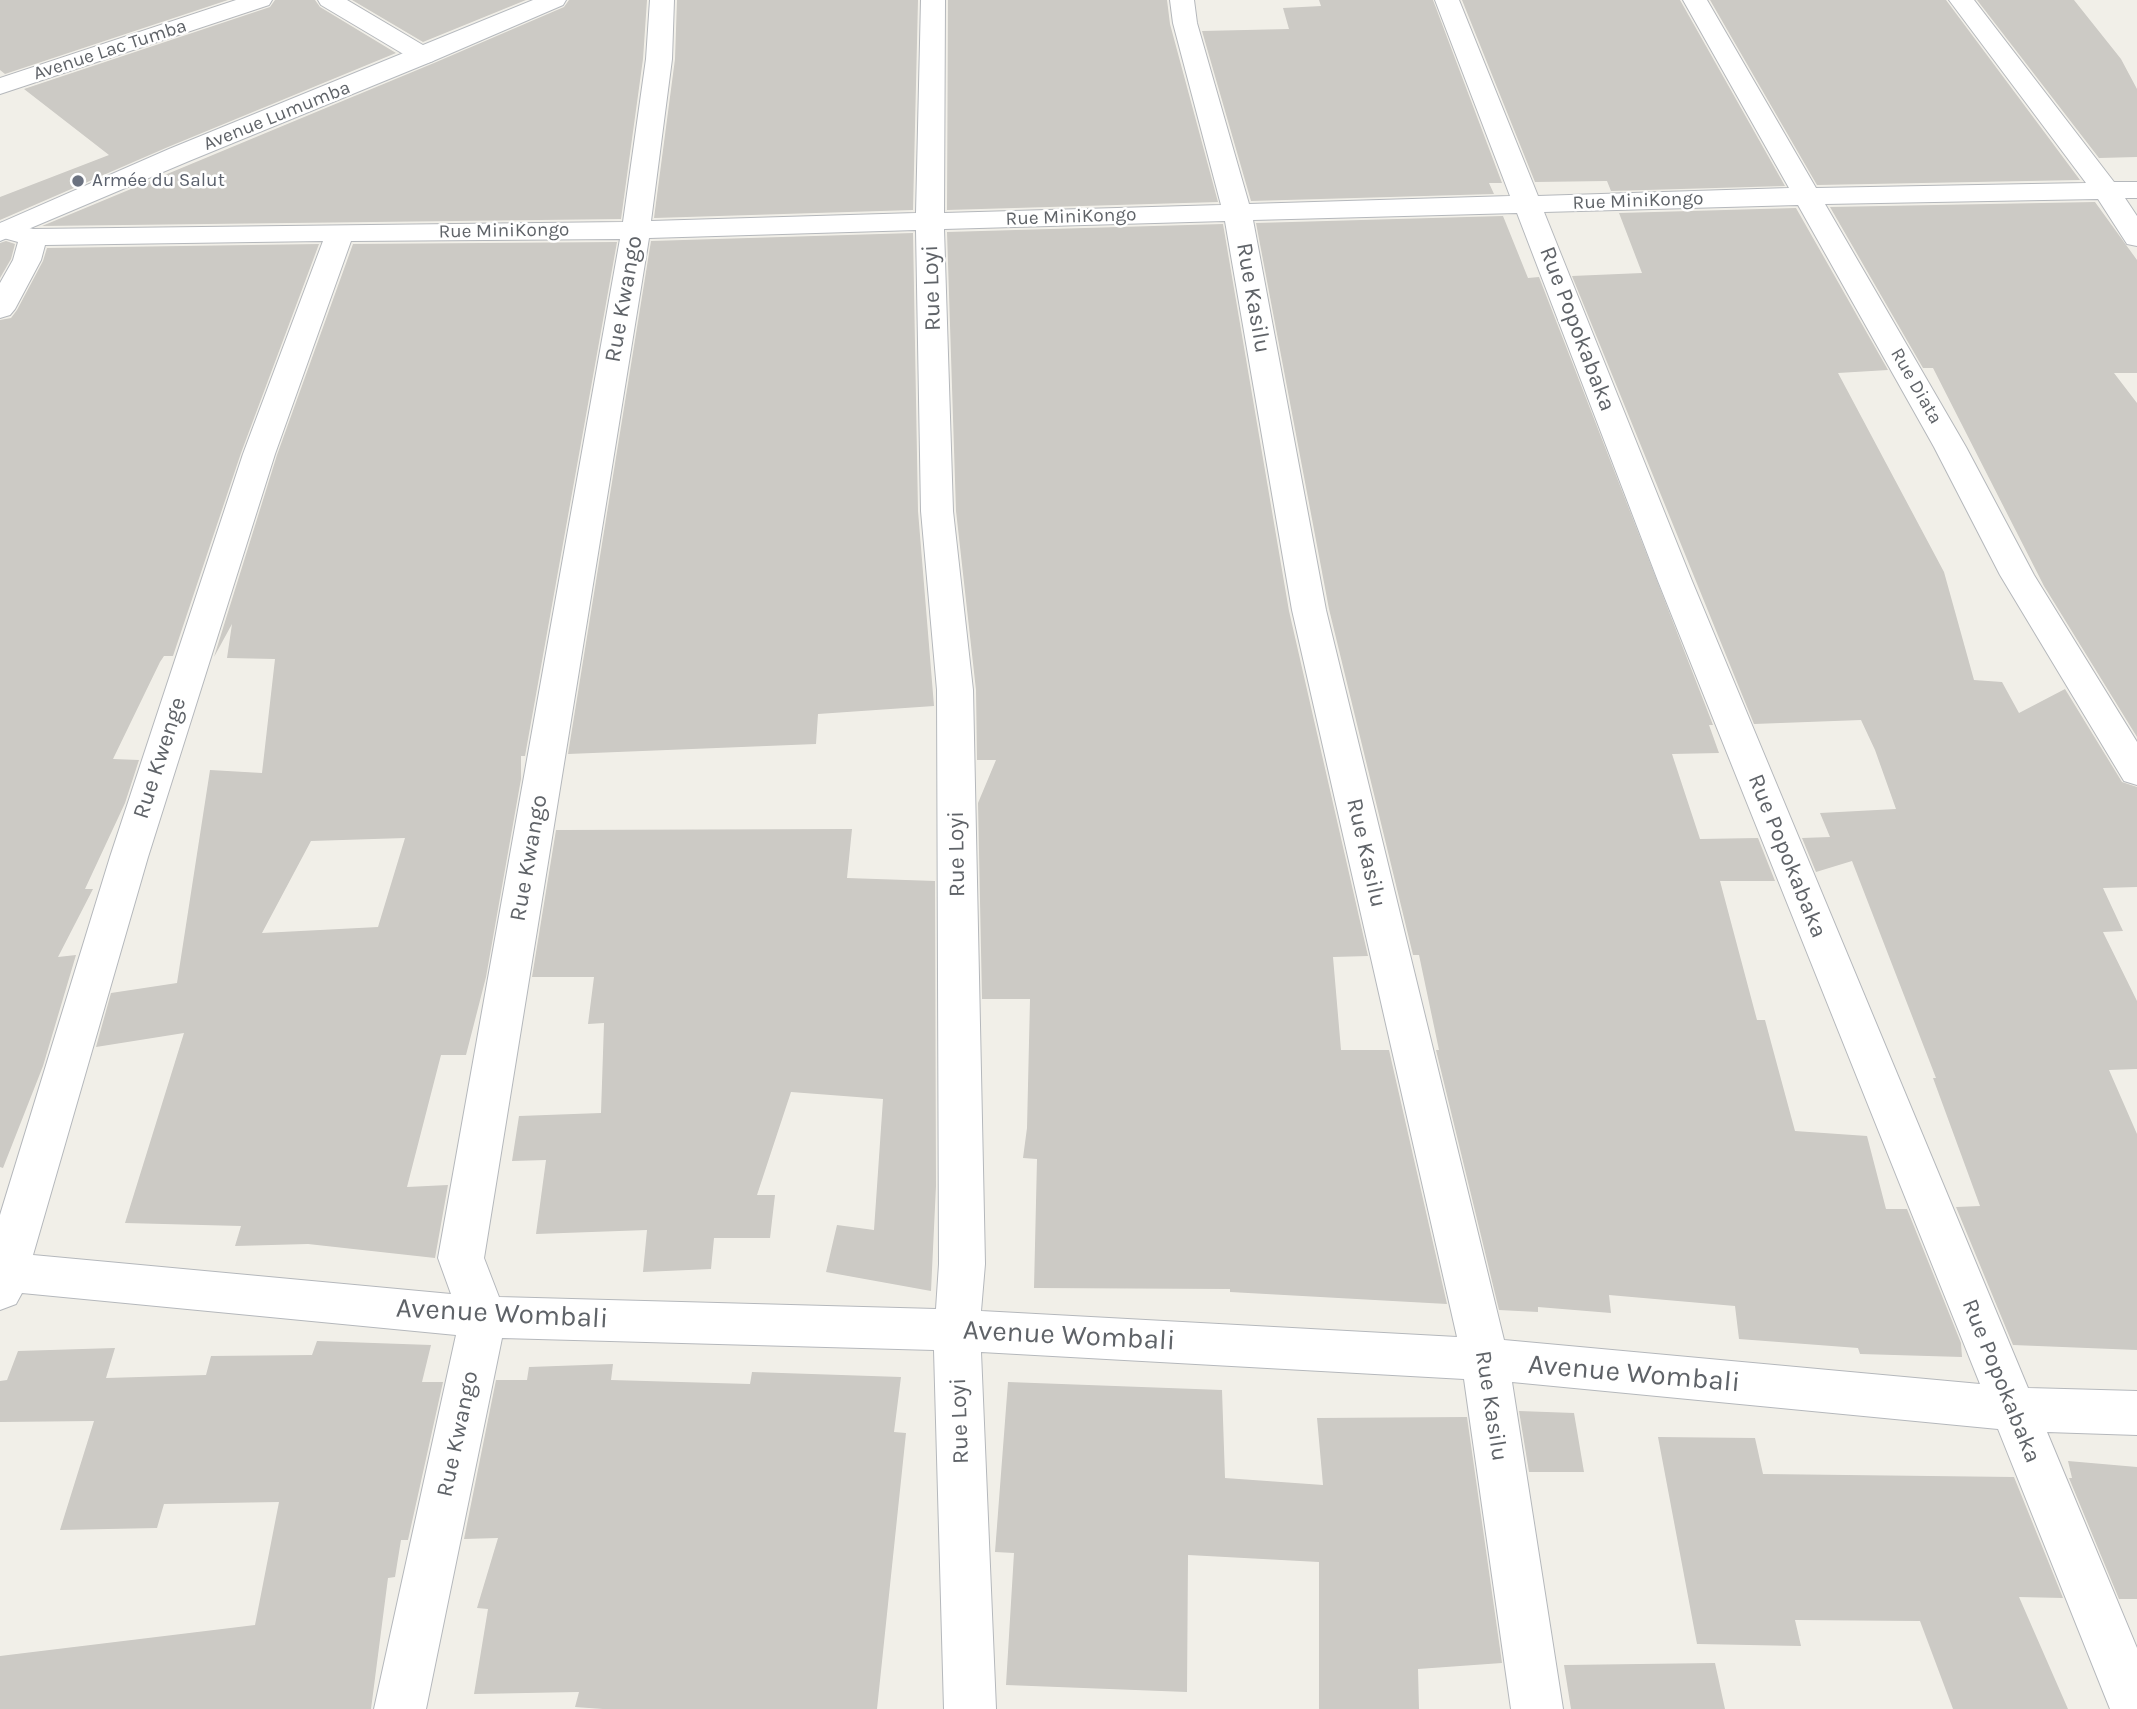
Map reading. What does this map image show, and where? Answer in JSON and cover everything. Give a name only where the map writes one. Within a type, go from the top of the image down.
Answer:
[{"type":"street","name":"Avenue Lac Tumba","points":[[0,86],[260,0]]},
{"type":"street","points":[[330,0],[424,57]]},
{"type":"street","name":"Avenue Lumumba","points":[[13,233],[179,155],[424,57],[554,0]]},
{"type":"street","name":"Rue Kwango","points":[[400,1709],[483,1317],[461,1258],[636,230],[659,59],[662,0]]},
{"type":"street","name":"Rue Loyi","points":[[933,0],[930,222],[937,511],[955,690],[962,1264],[957,1330],[971,1709]]},
{"type":"street","name":"Rue Kasilu","points":[[1182,0],[1185,23],[1237,212],[1309,610],[1485,1359],[1537,1709]]},
{"type":"street","name":"Rue Popokabaka","points":[[1447,0],[1675,581],[2136,1709]]},
{"type":"street","name":"Rue Diata","points":[[1695,0],[1950,447],[2017,575],[2137,772]]},
{"type":"street","points":[[1961,0],[2106,190],[2137,238]]},
{"type":"street","name":"Rue MiniKongo","points":[[13,233],[636,230],[1807,195],[2137,190]]},
{"type":"street","points":[[0,309],[27,260],[13,233]]},
{"type":"street","name":"Rue Kwenge","points":[[2,1277],[128,857],[259,454],[340,233]]},
{"type":"street","name":"Avenue Wombali","points":[[2,1277],[483,1317],[957,1330],[1485,1359],[2012,1409],[2137,1413]]},
{"type":"building","points":[[0,0],[228,0],[5,74],[0,70]]},
{"type":"building","points":[[275,0],[315,0],[320,7],[396,53],[0,220],[0,197],[109,155],[24,89],[270,7]]},
{"type":"building","points":[[352,0],[526,0],[423,42]]},
{"type":"building","points":[[569,0],[647,0],[643,59],[621,219],[42,226],[434,63],[564,7]]},
{"type":"building","points":[[677,0],[918,0],[913,210],[654,218],[675,59]]},
{"type":"building","points":[[948,0],[1167,0],[1170,24],[1218,202],[947,210]]},
{"type":"building","points":[[1319,0],[1433,0],[1502,183],[1489,183],[1494,194],[1251,201],[1202,31],[1289,29],[1283,8],[1321,6]]},
{"type":"building","points":[[1462,0],[1680,0],[1785,186],[1611,191],[1607,181],[1535,182]]},
{"type":"building","points":[[1710,0],[1946,0],[2080,180],[1817,185]]},
{"type":"building","points":[[1977,0],[2074,0],[2121,59],[2137,89],[2137,157],[2099,158]]},
{"type":"building","points":[[2095,202],[2137,260],[2137,373],[2114,373],[2137,403],[2137,737],[2044,586],[1933,368],[1923,368],[1830,207]]},
{"type":"building","points":[[1796,208],[1888,370],[1838,373],[1944,572],[1974,680],[2002,682],[2019,713],[2065,689],[2122,782],[2137,787],[2137,887],[2103,888],[2123,931],[2103,932],[2137,1001],[2137,1069],[2109,1070],[2137,1134],[2137,1350],[2013,1345],[1956,1207],[1980,1206],[1933,1078],[1936,1078],[1852,861],[1816,872],[1802,838],[1830,837],[1820,813],[1896,809],[1875,750],[1861,720],[1754,724],[1572,276],[1642,273],[1619,213]]},
{"type":"building","points":[[1503,216],[1528,278],[1539,277],[1713,725],[1709,725],[1719,753],[1672,754],[1700,839],[1758,838],[1775,881],[1720,881],[1757,1020],[1765,1020],[1795,1131],[1867,1136],[1886,1209],[1907,1209],[1961,1343],[1962,1357],[1860,1354],[1858,1348],[1739,1339],[1735,1306],[1609,1295],[1611,1313],[1538,1307],[1538,1312],[1499,1310],[1436,1050],[1439,1050],[1419,955],[1413,955],[1329,609],[1256,223]]},
{"type":"building","points":[[1223,224],[1289,611],[1368,956],[1333,957],[1341,1050],[1389,1050],[1447,1304],[1230,1292],[1230,1289],[1034,1288],[1037,1159],[1023,1158],[1027,1128],[1030,999],[982,999],[978,803],[996,760],[977,760],[976,690],[956,511],[947,232]]},
{"type":"building","points":[[913,233],[918,511],[934,706],[818,714],[816,744],[568,754],[651,241]]},
{"type":"building","points":[[6,241],[15,244],[11,259],[0,278],[0,243]]},
{"type":"building","points":[[617,242],[525,756],[521,756],[521,779],[486,977],[466,1055],[441,1055],[407,1187],[448,1185],[435,1258],[308,1244],[235,1246],[241,1226],[125,1223],[184,1033],[96,1047],[111,993],[177,983],[210,770],[262,773],[275,659],[227,658],[232,624],[214,657],[277,455],[353,244]],"holes":[[[405,838],[378,927],[262,933],[311,841]]]},
{"type":"building","points":[[319,244],[241,453],[173,656],[164,656],[160,662],[113,759],[139,760],[125,803],[85,889],[93,889],[58,957],[76,955],[43,1066],[3,1168],[0,1167],[0,320],[11,318],[17,310],[47,248]]},
{"type":"building","points":[[852,829],[847,878],[935,881],[936,1186],[931,1291],[826,1272],[837,1225],[874,1230],[883,1099],[791,1092],[757,1195],[775,1195],[770,1238],[714,1238],[711,1269],[643,1272],[647,1230],[536,1234],[546,1160],[512,1161],[519,1116],[601,1113],[604,1023],[588,1024],[594,977],[532,977],[556,830]]},
{"type":"building","points":[[317,1341],[431,1345],[422,1382],[443,1382],[408,1540],[401,1540],[395,1577],[388,1578],[371,1709],[0,1709],[0,1656],[255,1625],[279,1502],[164,1504],[157,1528],[60,1530],[94,1421],[0,1422],[0,1381],[7,1380],[18,1351],[115,1348],[106,1378],[206,1375],[211,1356],[312,1355]]},
{"type":"building","points":[[613,1364],[611,1380],[750,1384],[752,1372],[901,1377],[894,1432],[906,1433],[877,1709],[603,1709],[575,1707],[579,1692],[474,1694],[488,1609],[477,1608],[498,1538],[464,1539],[496,1380],[527,1380],[529,1367]]},
{"type":"building","points":[[1008,1382],[1222,1390],[1225,1478],[1323,1485],[1317,1418],[1467,1417],[1502,1663],[1418,1669],[1419,1709],[1319,1709],[1319,1562],[1188,1555],[1187,1692],[1006,1685],[1014,1553],[995,1552]]},
{"type":"building","points":[[1519,1411],[1574,1413],[1584,1472],[1529,1472]]},
{"type":"building","points":[[1658,1437],[1755,1438],[1763,1474],[2014,1477],[2063,1598],[2019,1597],[2068,1709],[1953,1709],[1920,1621],[1795,1620],[1801,1646],[1697,1644]]},
{"type":"building","points":[[2068,1461],[2137,1467],[2137,1599],[2119,1599],[2069,1478],[2072,1478]]},
{"type":"building","points":[[1715,1663],[1725,1709],[1571,1709],[1564,1665]]},
{"type":"place","name":"Armée du Salut","points":[[78,181]]}]
